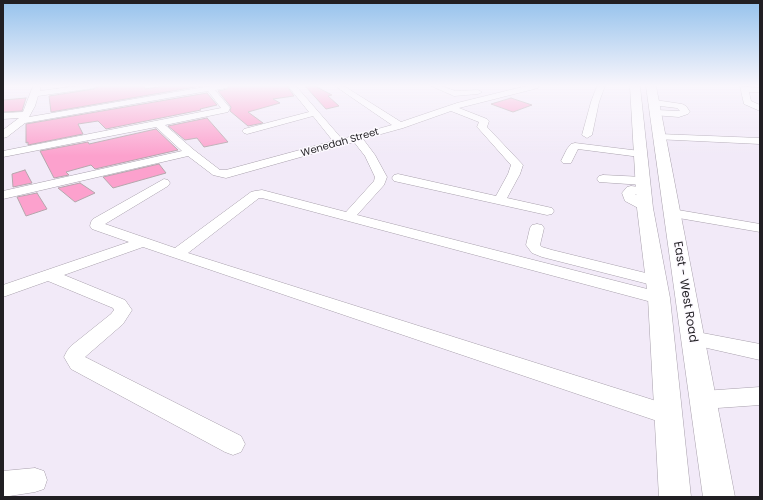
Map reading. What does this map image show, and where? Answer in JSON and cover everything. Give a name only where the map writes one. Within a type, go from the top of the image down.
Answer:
[{"type":"main road","name":"East - West Road","points":[[643,109],[640,154],[643,193],[657,289],[675,497]]},
{"type":"main road","name":"East - West Road","points":[[650,109],[659,137],[719,497]]},
{"type":"street","points":[[3,135],[24,118],[28,109]]},
{"type":"street","points":[[3,116],[24,118],[80,109]]},
{"type":"street","points":[[3,154],[160,124],[225,109]]},
{"type":"street","points":[[312,109],[340,143]]},
{"type":"street","points":[[375,109],[400,126]]},
{"type":"street","name":"Wenedah Street","points":[[160,124],[190,152],[217,173],[226,174],[400,126],[448,109]]},
{"type":"street","points":[[460,109],[484,121],[482,127],[517,165],[514,174],[499,201]]},
{"type":"street","points":[[587,135],[593,109]]},
{"type":"street","points":[[247,131],[315,113]]},
{"type":"street","points":[[659,137],[760,141]]},
{"type":"street","points":[[349,216],[380,182],[381,177],[370,155],[356,138]]},
{"type":"street","points":[[567,161],[572,149],[576,146],[640,154]]},
{"type":"street","points":[[3,195],[190,152]]},
{"type":"street","points":[[398,178],[547,211]]},
{"type":"street","points":[[603,179],[643,193]]},
{"type":"street","points":[[164,183],[96,224],[97,226],[177,254],[668,415]]},
{"type":"street","points":[[177,254],[259,194],[657,289]]},
{"type":"street","points":[[672,214],[760,228]]},
{"type":"street","points":[[537,228],[534,245],[537,250],[657,289]]},
{"type":"street","points":[[3,291],[143,242]]},
{"type":"street","points":[[49,275],[119,304],[123,310],[117,319],[78,351],[74,357],[78,363],[233,444]]},
{"type":"street","points":[[692,338],[760,352]]},
{"type":"street","points":[[703,400],[760,396]]},
{"type":"street","points":[[3,484],[35,480]]},
{"type":"building","points":[[3,109],[23,109],[22,111],[3,112]]},
{"type":"building","points":[[51,109],[66,109],[51,112]]},
{"type":"building","points":[[112,109],[201,110],[106,129],[98,121],[78,124],[83,134],[28,145],[28,142],[26,143],[26,124]]},
{"type":"building","points":[[230,109],[257,109],[248,112],[263,123],[248,126],[230,111]]},
{"type":"building","points":[[506,109],[520,109],[513,112]]},
{"type":"building","points":[[207,118],[228,142],[204,147],[197,138],[185,140],[168,126]]},
{"type":"building","points":[[156,129],[178,150],[95,169],[91,165],[66,172],[69,175],[54,178],[40,151],[88,142],[89,144]]},
{"type":"building","points":[[159,164],[166,173],[113,188],[103,177]]},
{"type":"building","points":[[25,170],[32,183],[13,187],[12,174]]},
{"type":"building","points":[[80,183],[95,193],[75,202],[58,188]]},
{"type":"building","points":[[37,193],[47,209],[26,216],[17,197]]}]
